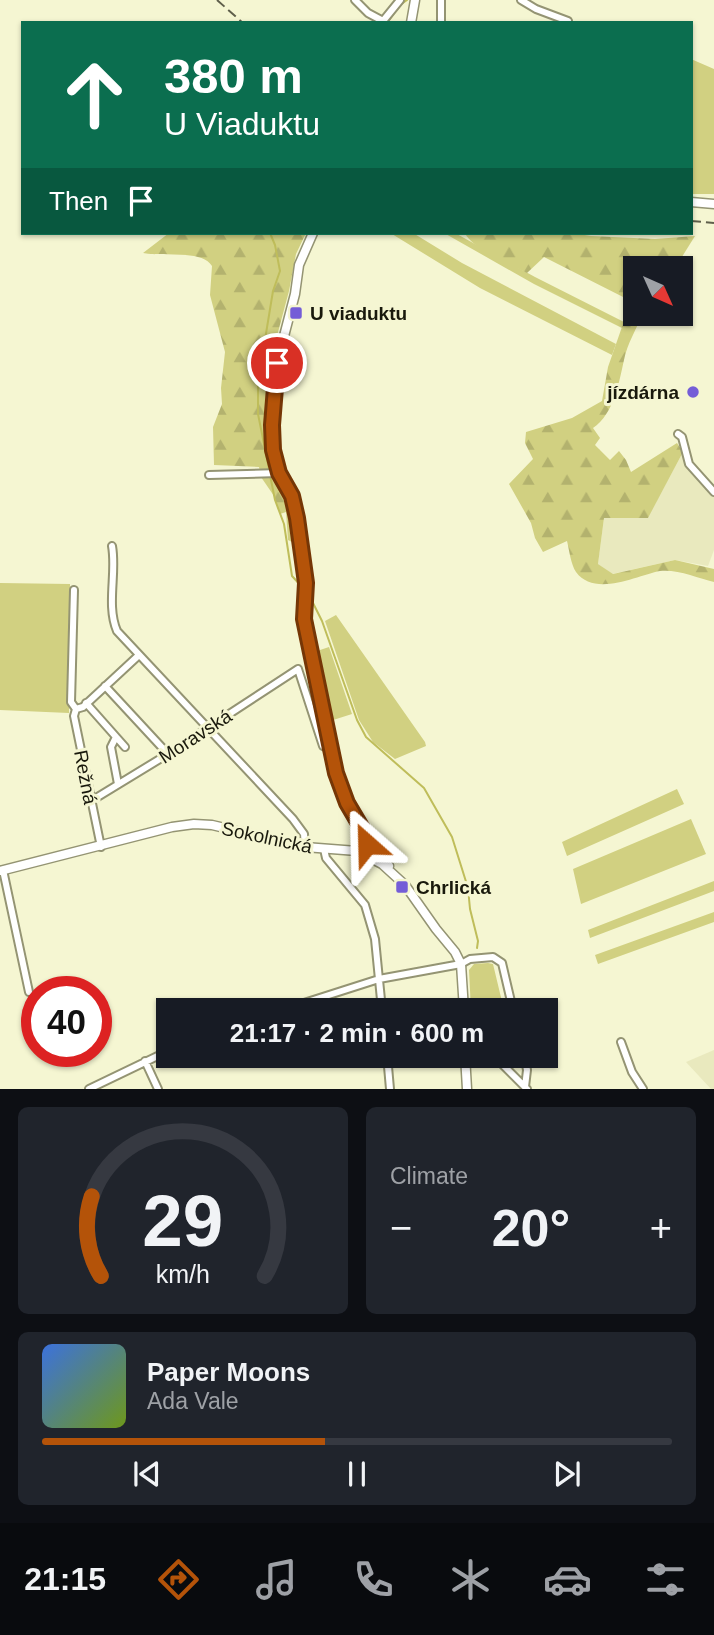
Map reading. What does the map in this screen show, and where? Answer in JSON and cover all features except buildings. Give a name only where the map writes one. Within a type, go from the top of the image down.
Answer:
[{"type":"street","points":[[355,0],[368,13],[383,21],[400,0]]},
{"type":"street","points":[[411,21],[415,0]]},
{"type":"street","points":[[441,0],[441,21]]},
{"type":"street","points":[[521,0],[568,21]]},
{"type":"street","points":[[693,202],[714,204]]},
{"type":"street","points":[[312,235],[299,265],[295,294],[277,363],[272,425],[273,450],[279,473],[292,496],[301,542],[306,591],[304,619],[331,749],[345,797],[366,835],[394,873]]},
{"type":"street","points":[[678,435],[682,438],[689,464],[714,492]]},
{"type":"street","points":[[209,475],[279,473]]},
{"type":"street","points":[[112,546],[115,559],[115,628],[293,819],[304,834],[305,847]]},
{"type":"street","name":"Režná","points":[[74,590],[71,702],[76,709],[74,716],[101,847]]},
{"type":"street","points":[[76,709],[139,655]]},
{"type":"street","name":"Moravská","points":[[90,801],[169,754],[298,669],[323,746],[331,749]]},
{"type":"street","points":[[105,686],[169,754]]},
{"type":"street","points":[[86,703],[125,747]]},
{"type":"street","points":[[116,737],[111,747],[118,784]]},
{"type":"street","name":"Sokolnická","points":[[1,870],[172,827],[200,824],[305,847],[350,850],[364,854],[394,873],[408,888],[461,964]]},
{"type":"street","points":[[364,854],[366,835]]},
{"type":"street","points":[[324,849],[327,860],[365,905],[375,939],[381,998]]},
{"type":"street","points":[[1,870],[25,976]]},
{"type":"street","points":[[320,998],[379,979],[461,964],[470,959],[493,957],[502,963],[510,998]]},
{"type":"street","points":[[461,964],[463,998]]},
{"type":"street","points":[[621,1042],[632,1072],[643,1089]]},
{"type":"street","points":[[89,1089],[156,1056]]},
{"type":"street","points":[[145,1061],[158,1089]]},
{"type":"street","points":[[388,1068],[390,1089]]},
{"type":"street","points":[[466,1068],[467,1089]]},
{"type":"street","points":[[507,1068],[526,1088]]},
{"type":"street","points":[[526,1088],[527,1068]]},
{"type":"shaded area","points":[[683,452],[688,468],[714,496],[714,550],[708,566],[675,560],[612,574],[598,564],[604,518],[648,517]]},
{"type":"shaded area","points":[[714,1050],[714,1089],[711,1089],[686,1062]]},
{"type":"green space","points":[[693,60],[714,69],[714,194],[693,194]]},
{"type":"green space","points":[[166,235],[305,235],[296,254],[270,362],[266,427],[272,462],[293,519],[296,544],[288,540],[286,512],[280,514],[274,496],[261,477],[259,467],[214,465],[213,427],[222,404],[225,352],[210,295],[212,266],[200,257],[191,255],[143,253]]},
{"type":"green space","points":[[394,235],[416,235],[462,263],[616,344],[612,355],[480,288]]},
{"type":"green space","points":[[448,235],[459,235],[623,321],[622,328],[534,284]]},
{"type":"green space","points":[[466,235],[585,235],[655,239],[695,236],[682,256],[623,256],[623,297],[544,257],[527,273],[475,244]]},
{"type":"green space","points":[[623,324],[637,326],[627,348],[611,406],[593,428],[600,438],[595,445],[610,460],[619,451],[631,472],[677,443],[683,452],[648,518],[604,518],[598,564],[613,574],[675,560],[714,569],[714,582],[660,571],[617,583],[594,583],[584,580],[576,572],[567,541],[543,552],[535,538],[531,523],[509,484],[533,459],[525,443],[526,432],[572,418],[602,401],[608,367]]},
{"type":"green space","points":[[0,583],[70,584],[69,713],[0,710]]},
{"type":"green space","points":[[336,615],[426,746],[395,759],[373,742],[359,720],[325,621]]},
{"type":"green space","points":[[329,647],[352,714],[330,721],[317,651]]},
{"type":"green space","points":[[677,789],[684,804],[567,856],[562,842]]},
{"type":"green space","points":[[691,819],[706,854],[581,904],[573,869]]},
{"type":"green space","points":[[714,881],[714,891],[590,938],[588,930]]},
{"type":"green space","points":[[714,912],[714,922],[598,964],[595,955]]},
{"type":"green space","points":[[474,964],[493,964],[501,998],[470,998],[469,970]]},
{"type":"waterway","points":[[388,21],[407,0]]},
{"type":"waterway","points":[[269,469],[258,414],[258,382],[273,291],[280,271],[271,235]]},
{"type":"waterway","points":[[270,475],[284,524],[292,576],[303,588]]},
{"type":"waterway","points":[[309,595],[322,621],[357,720],[366,737],[424,788],[452,837],[468,888],[477,948]]},
{"type":"railway","points":[[217,0],[241,21]]},
{"type":"railway","points":[[693,221],[714,223]]},
{"type":"place","name":"U viaduktu","points":[[296,313]]},
{"type":"place","name":"jízdárna","points":[[693,392]]},
{"type":"place","name":"Chrlická","points":[[402,887]]},
{"type":"route","points":[[277,363],[272,425],[273,450],[279,473],[292,496],[297,518],[306,583],[304,619],[336,773],[347,803],[367,837],[367,844]]}]
